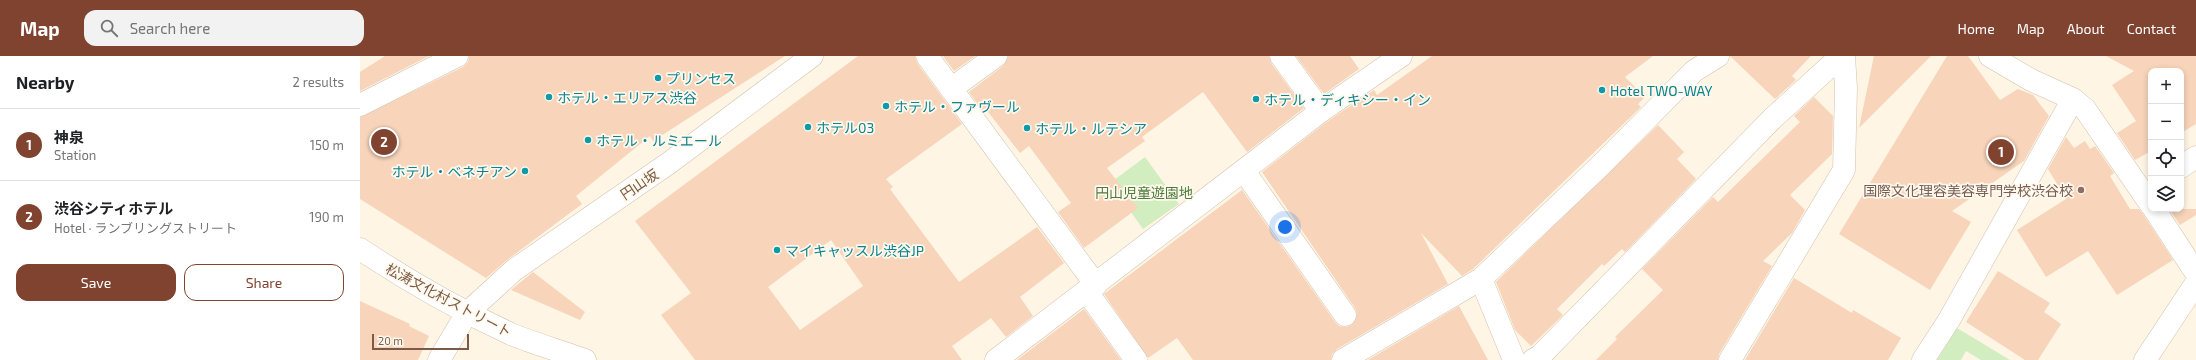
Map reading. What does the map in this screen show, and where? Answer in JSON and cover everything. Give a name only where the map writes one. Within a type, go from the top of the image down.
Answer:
[{"type":"street","points":[[360,105],[457,56]]},
{"type":"street","name":"円山坂","points":[[439,360],[467,313],[514,270],[669,163],[812,56]]},
{"type":"street","points":[[927,56],[1091,288],[1136,360]]},
{"type":"street","points":[[951,89],[996,56]]},
{"type":"street","points":[[1281,56],[1321,111]]},
{"type":"street","points":[[996,360],[1321,111],[1401,56]]},
{"type":"street","points":[[1343,360],[1481,279],[1600,166],[1694,71],[1718,56]]},
{"type":"street","points":[[1533,360],[1540,356],[1773,118],[1842,56]]},
{"type":"street","points":[[1730,360],[1844,170],[1846,88],[1842,56]]},
{"type":"street","points":[[1990,56],[2031,80],[2073,99],[2085,109],[2148,195]]},
{"type":"street","points":[[1922,360],[1949,320],[2073,99]]},
{"type":"street","points":[[2184,165],[2196,157]]},
{"type":"street","points":[[1244,171],[1346,315]]},
{"type":"street","points":[[2159,212],[2196,273]]},
{"type":"street","name":"松涛文化村ストリート","points":[[360,249],[385,266],[467,313],[512,335],[585,360]]},
{"type":"street","points":[[1481,279],[1514,360]]},
{"type":"street","points":[[2145,360],[2196,283]]},
{"type":"green space","name":"円山児童遊園地","points":[[1145,157],[1179,204],[1143,229],[1110,183]]},
{"type":"green space","points":[[1957,328],[2010,360],[1981,360],[1966,351],[1961,360],[1937,360]]},
{"type":"building","points":[[385,56],[429,56],[360,91],[360,72]]},
{"type":"building","points":[[469,56],[785,56],[653,141],[650,136],[576,196],[582,204],[507,260],[486,278],[360,199],[360,117],[463,67],[468,62]]},
{"type":"building","points":[[858,56],[915,56],[917,63],[962,124],[886,179],[893,187],[890,189],[959,282],[1037,227],[1064,263],[1020,297],[1033,316],[1006,337],[991,318],[952,346],[962,360],[695,360],[661,315],[691,293],[635,221]],"holes":[[[831,240],[863,286],[800,330],[768,287]]]},
{"type":"building","points":[[943,56],[975,56],[954,71]]},
{"type":"building","points":[[1008,56],[1269,56],[1271,63],[1304,108],[1247,152],[1203,92],[1142,137],[1145,141],[1107,168],[1138,208],[1084,248],[1058,212],[1071,203],[1029,146],[1020,153],[985,108],[982,110],[969,92],[1003,66]]},
{"type":"building","points":[[1296,56],[1350,56],[1359,69],[1324,94]]},
{"type":"building","points":[[1432,56],[1653,56],[1625,77],[1645,97],[1638,104],[1641,107],[1473,269],[1462,276],[1421,233],[1448,284],[1337,349],[1332,354],[1331,360],[1193,360],[1177,338],[1148,358],[1104,294],[1242,190],[1335,322],[1339,326],[1346,327],[1352,325],[1357,314],[1355,308],[1262,172],[1328,121],[1374,90],[1377,95]]},
{"type":"building","points":[[1730,56],[1811,56],[1792,76],[1796,80],[1775,99]]},
{"type":"building","points":[[1874,56],[1931,56],[1859,128]]},
{"type":"building","points":[[1947,56],[1968,56],[2000,100],[2018,89],[2033,95],[2049,116],[2024,161],[1952,211],[1971,222],[1930,290],[1839,234]]},
{"type":"building","points":[[2106,56],[2196,56],[2196,124],[2184,131],[2184,68],[2148,68],[2148,153],[2135,160],[2117,133],[2136,121],[2112,85],[2134,71]]},
{"type":"building","points":[[1814,97],[1833,116],[1832,154],[1790,195],[1805,210],[1792,233],[1763,261],[1772,266],[1719,354],[1718,360],[1596,360],[1617,339],[1615,337],[1663,290],[1642,269],[1713,197],[1718,202],[1800,122],[1794,116]]},
{"type":"building","points":[[1658,125],[1684,152],[1677,159],[1696,179],[1625,252],[1622,249],[1604,266],[1602,264],[1557,309],[1563,315],[1531,346],[1515,330],[1496,282]]},
{"type":"building","name":"国際文化理容美容専門学校渋谷校","points":[[2066,137],[2074,148],[2085,141],[2090,149],[2095,146],[2114,173],[2110,176],[2130,209],[2139,209],[2173,260],[2117,295],[2088,251],[2046,277],[2017,230],[2066,199],[2048,169]]},
{"type":"building","points":[[2184,209],[2196,209],[2196,215],[2180,225],[2171,212],[2184,212]]},
{"type":"building","points":[[1998,271],[2050,303],[2044,312],[2061,324],[2038,360],[2025,360],[1966,322]]},
{"type":"building","points":[[533,272],[585,312],[580,320],[511,290]]},
{"type":"building","points":[[1794,278],[1852,313],[1853,310],[1901,338],[1888,360],[1745,360]]},
{"type":"building","points":[[360,301],[410,324],[409,326],[429,336],[418,360],[360,360]]},
{"type":"building","points":[[1459,306],[1488,360],[1368,360]]},
{"type":"building","points":[[1084,309],[1121,360],[1017,360]]},
{"type":"place","name":"プリンセス","points":[[658,78]]},
{"type":"place","name":"Hotel TWO-WAY","points":[[1602,90]]},
{"type":"place","name":"ホテル・エリアス渋谷","points":[[549,97]]},
{"type":"place","name":"ホテル・ディキシー・イン","points":[[1256,99]]},
{"type":"place","name":"ホテル・ファヴール","points":[[886,106]]},
{"type":"place","name":"ホテル03","points":[[808,127]]},
{"type":"place","name":"ホテル・ルテシア","points":[[1027,128]]},
{"type":"place","name":"ホテル・ルミエール","points":[[588,140]]},
{"type":"place","name":"渋谷シティホテル","points":[[384,142]]},
{"type":"place","name":"神泉","points":[[2001,152]]},
{"type":"place","name":"ホテル・ベネチアン","points":[[525,171]]},
{"type":"place","name":"国際文化理容美容専門学校渋谷校","points":[[2081,190]]},
{"type":"place","name":"マイキャッスル渋谷JP","points":[[777,250]]}]
